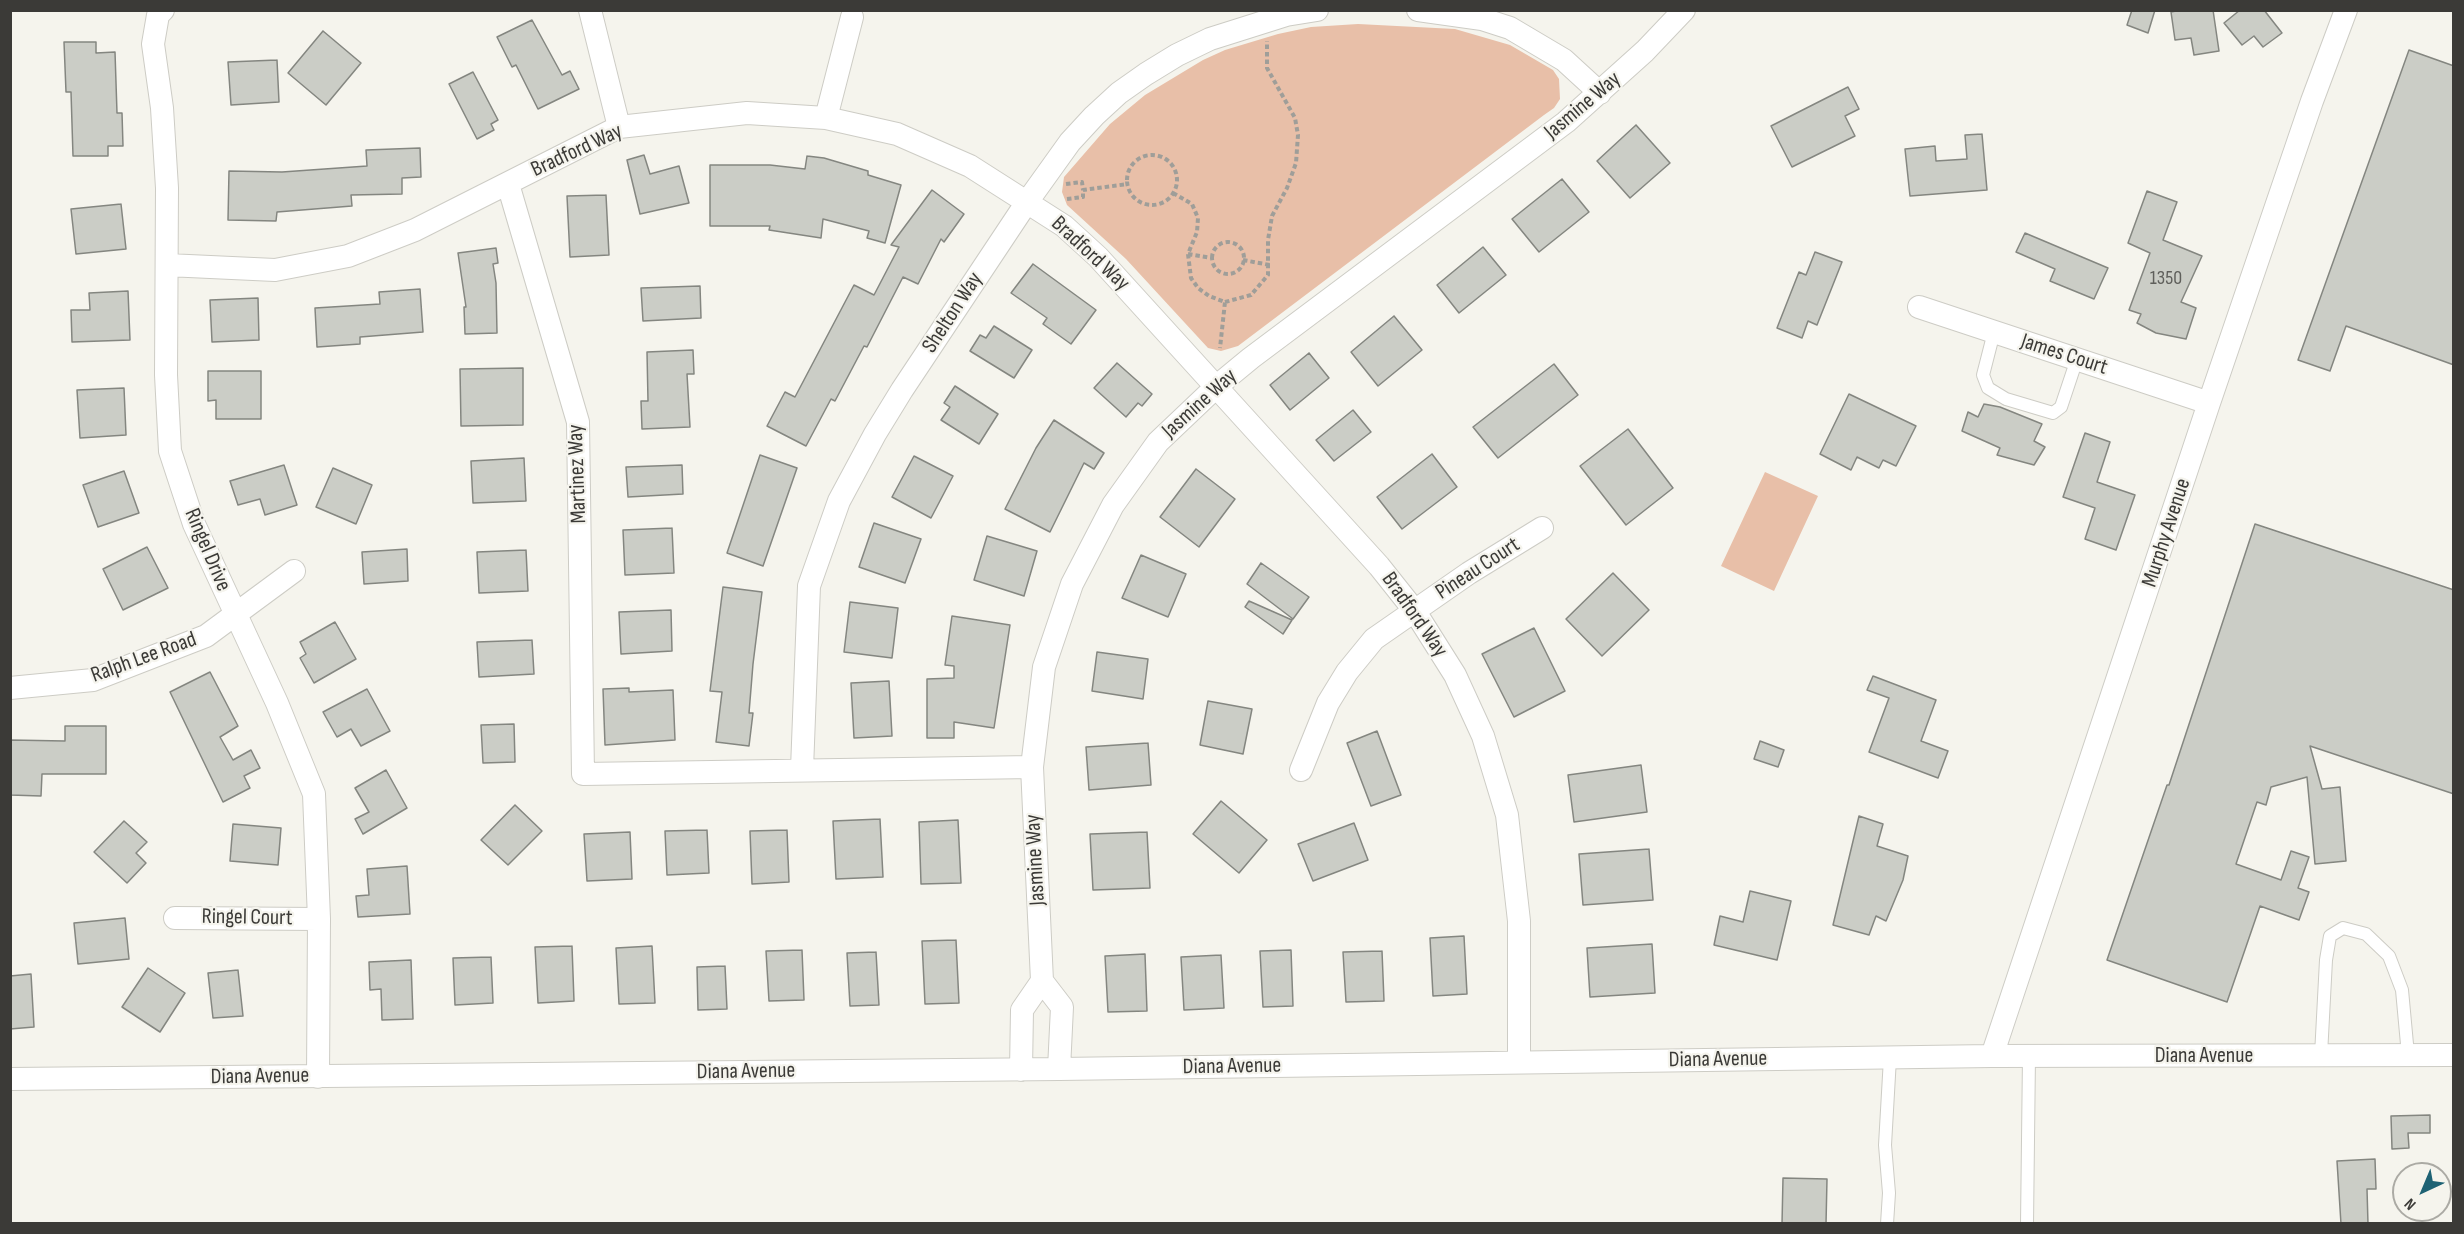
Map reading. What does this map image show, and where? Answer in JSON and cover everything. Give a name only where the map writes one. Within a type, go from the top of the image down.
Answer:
[{"type":"street","name":"Ringel Drive","points":[[163,10],[158,15],[153,44],[162,108],[166,188],[166,375],[170,451],[194,524],[278,703],[314,794],[318,919],[318,1077]]},
{"type":"street","points":[[590,10],[619,127]]},
{"type":"street","name":"Shelton Way","points":[[802,769],[809,586],[839,501],[897,399],[1027,202],[1070,142],[1119,93],[1177,55],[1210,39],[1286,13],[1317,10]]},
{"type":"street","points":[[1418,10],[1482,19],[1510,28],[1564,60],[1600,93]]},
{"type":"street","name":"Jasmine Way","points":[[1042,981],[1032,767],[1044,667],[1072,584],[1113,505],[1158,442],[1217,386],[1251,358],[1551,134],[1600,93],[1684,10]]},
{"type":"street","name":"Murphy Avenue","points":[[1992,1056],[2312,101],[2346,10]]},
{"type":"street","points":[[826,118],[852,17]]},
{"type":"street","name":"Bradford Way","points":[[167,265],[275,270],[348,256],[415,230],[619,127],[747,113],[826,118],[897,134],[970,166],[1064,226],[1098,257],[1379,566],[1414,610],[1455,675],[1483,736],[1507,815],[1519,921],[1519,1062]]},
{"type":"street","name":"Martinez Way","points":[[507,184],[578,422],[583,774],[802,769]]},
{"type":"street","name":"James Court","points":[[1919,307],[2210,403]]},
{"type":"street","name":"Pineau Court","points":[[1301,770],[1328,703],[1347,672],[1374,639],[1414,610],[1542,528]]},
{"type":"street","name":"Ralph Lee Road","points":[[10,688],[93,680],[206,636],[294,571]]},
{"type":"street","points":[[802,769],[1032,767]]},
{"type":"street","name":"Ringel Court","points":[[175,918],[318,919]]},
{"type":"street","points":[[1021,1070],[1022,1010],[1042,981],[1062,1007],[1059,1069]]},
{"type":"street","name":"Diana Avenue","points":[[10,1079],[1021,1070],[1992,1056],[2454,1055]]},
{"type":"lane","points":[[1994,332],[1983,375],[1988,388],[2006,399],[2053,413],[2061,407],[2077,359]]},
{"type":"lane","points":[[2321,1055],[2326,960],[2330,936],[2343,928],[2366,934],[2389,956],[2402,990],[2408,1055]]},
{"type":"lane","points":[[2027,1224],[2030,1056]]},
{"type":"lane","points":[[1887,1224],[1889,1193],[1885,1135],[1890,1058]]},
{"type":"path","points":[[1173,193],[1192,204],[1198,218],[1197,232],[1188,254],[1191,278],[1198,288],[1209,296],[1225,302],[1246,298],[1257,291],[1268,275],[1270,265],[1268,240],[1272,216],[1292,176],[1298,149],[1298,135],[1290,107],[1271,79],[1267,68],[1267,37]]},
{"type":"path","points":[[1144,156],[1160,156],[1167,160],[1176,173],[1177,181],[1173,193],[1165,202],[1149,205],[1134,198],[1128,184],[1128,174],[1137,160],[1144,156]]},
{"type":"path","points":[[1065,184],[1082,182],[1083,190],[1083,197],[1066,199]]},
{"type":"path","points":[[1083,190],[1128,184]]},
{"type":"path","points":[[1231,243],[1239,248],[1243,260],[1239,269],[1227,274],[1218,270],[1212,258],[1218,246],[1231,243]]},
{"type":"path","points":[[1188,254],[1212,258]]},
{"type":"path","points":[[1243,260],[1270,265]]},
{"type":"path","points":[[1220,348],[1225,302]]},
{"type":"shaded area","points":[[1358,24],[1455,29],[1510,45],[1553,70],[1559,79],[1560,99],[1554,108],[1238,346],[1221,351],[1208,348],[1126,259],[1067,205],[1062,192],[1064,177],[1110,124],[1145,95],[1203,60],[1225,50],[1278,34],[1311,27]]},
{"type":"shaded area","points":[[1765,472],[1818,496],[1774,591],[1721,566]]},
{"type":"building","points":[[2132,10],[2155,10],[2148,33],[2127,25]]},
{"type":"building","points":[[2213,10],[2219,51],[2194,55],[2191,38],[2175,40],[2171,12]]},
{"type":"building","points":[[2240,10],[2264,10],[2282,33],[2263,47],[2254,36],[2242,45],[2224,23]]},
{"type":"building","points":[[532,20],[562,75],[570,71],[579,89],[538,109],[516,65],[512,67],[497,37]]},
{"type":"building","points":[[323,31],[361,63],[326,105],[288,73]]},
{"type":"building","points":[[64,42],[96,42],[96,53],[115,52],[117,113],[122,113],[123,146],[108,146],[108,156],[73,156],[71,92],[66,92]]},
{"type":"building","points":[[2409,50],[2454,66],[2454,365],[2346,326],[2330,371],[2298,360]]},
{"type":"building","points":[[277,60],[279,102],[231,105],[228,62]]},
{"type":"building","points":[[473,72],[498,120],[491,124],[494,130],[477,139],[449,84]]},
{"type":"building","points":[[1848,87],[1859,109],[1845,116],[1855,136],[1792,167],[1771,126]]},
{"type":"building","points":[[1636,125],[1670,163],[1630,198],[1597,161]]},
{"type":"building","points":[[1982,134],[1987,190],[1910,196],[1905,149],[1935,146],[1936,161],[1967,159],[1965,135]]},
{"type":"building","points":[[420,148],[421,177],[402,178],[402,194],[351,195],[352,206],[277,212],[276,221],[228,220],[229,171],[282,172],[367,166],[366,150]]},
{"type":"building","points":[[644,155],[650,174],[679,166],[689,203],[640,214],[627,160]]},
{"type":"building","points":[[807,156],[824,158],[868,171],[868,175],[901,185],[885,243],[867,238],[869,231],[823,219],[821,238],[769,230],[770,226],[710,226],[710,165],[770,165],[805,169]]},
{"type":"building","points":[[1562,179],[1589,212],[1539,252],[1512,219]]},
{"type":"building","points":[[932,190],[964,214],[944,242],[941,239],[918,284],[903,277],[867,347],[864,346],[835,401],[831,399],[806,446],[767,426],[785,392],[795,397],[854,285],[874,295],[899,247],[891,245]]},
{"type":"building","points":[[2147,191],[2177,202],[2163,240],[2202,256],[2181,302],[2196,308],[2186,339],[2156,333],[2137,323],[2141,314],[2129,310],[2150,253],[2128,243]]},
{"type":"building","points":[[606,195],[609,255],[570,257],[567,196]]},
{"type":"building","points":[[121,204],[126,249],[76,254],[71,209]]},
{"type":"building","points":[[2025,233],[2108,268],[2094,299],[2050,281],[2055,269],[2016,252]]},
{"type":"building","points":[[1483,247],[1506,275],[1459,313],[1437,285]]},
{"type":"building","points":[[496,248],[498,263],[493,264],[496,283],[497,333],[465,334],[464,307],[466,307],[458,253]]},
{"type":"building","points":[[1815,252],[1842,262],[1817,325],[1808,321],[1802,338],[1777,328],[1799,272],[1806,275]]},
{"type":"building","points":[[1033,264],[1096,310],[1071,344],[1043,324],[1047,318],[1011,293]]},
{"type":"building","points":[[700,286],[701,318],[643,321],[641,288]]},
{"type":"building","points":[[420,289],[423,332],[360,337],[360,344],[317,347],[315,308],[380,304],[379,292]]},
{"type":"building","points":[[128,291],[130,340],[72,342],[71,310],[90,310],[89,293]]},
{"type":"building","points":[[258,298],[259,340],[212,342],[210,300]]},
{"type":"building","points":[[1394,316],[1422,350],[1378,386],[1351,352]]},
{"type":"building","points":[[994,326],[1032,350],[1014,378],[970,351],[980,335],[986,338]]},
{"type":"building","points":[[693,350],[694,374],[687,374],[690,427],[642,429],[641,401],[648,401],[647,352]]},
{"type":"building","points":[[1309,353],[1329,378],[1290,410],[1270,385]]},
{"type":"building","points":[[1117,363],[1152,394],[1142,406],[1138,403],[1126,417],[1094,388]]},
{"type":"building","points":[[1554,364],[1578,395],[1498,458],[1473,427]]},
{"type":"building","points":[[523,368],[523,425],[461,426],[460,369]]},
{"type":"building","points":[[208,371],[261,371],[261,419],[216,419],[216,400],[208,401]]},
{"type":"building","points":[[955,386],[998,414],[979,444],[941,420],[950,407],[944,403]]},
{"type":"building","points":[[124,388],[126,435],[80,438],[77,390]]},
{"type":"building","points":[[1849,394],[1916,426],[1896,466],[1883,460],[1879,468],[1857,457],[1851,470],[1820,454]]},
{"type":"building","points":[[1984,404],[2000,407],[2042,424],[2034,441],[2045,447],[2034,465],[1997,455],[2000,448],[1962,431],[1968,412],[1978,417]]},
{"type":"building","points":[[1353,410],[1371,432],[1334,461],[1316,440]]},
{"type":"building","points":[[1054,420],[1104,453],[1094,469],[1084,463],[1050,532],[1005,509],[1036,448]]},
{"type":"building","points":[[1628,429],[1673,488],[1626,525],[1580,466]]},
{"type":"building","points":[[2085,433],[2110,442],[2097,482],[2135,495],[2116,550],[2085,539],[2095,508],[2063,497]]},
{"type":"building","points":[[1432,454],[1457,487],[1402,529],[1377,497]]},
{"type":"building","points":[[760,455],[797,468],[763,566],[727,553]]},
{"type":"building","points":[[914,456],[953,476],[931,518],[892,497]]},
{"type":"building","points":[[524,458],[526,501],[473,503],[471,461]]},
{"type":"building","points":[[284,465],[297,505],[265,515],[260,499],[238,505],[230,481]]},
{"type":"building","points":[[682,465],[683,494],[628,497],[626,467]]},
{"type":"building","points":[[333,468],[372,485],[356,524],[316,507]]},
{"type":"building","points":[[1196,469],[1235,499],[1199,547],[1160,517]]},
{"type":"building","points":[[124,471],[139,513],[98,527],[83,485]]},
{"type":"building","points":[[874,523],[921,539],[905,583],[859,567]]},
{"type":"building","points":[[2255,524],[2454,590],[2454,794],[2310,746],[2322,789],[2340,787],[2346,861],[2315,864],[2307,777],[2271,787],[2266,805],[2257,802],[2236,864],[2281,880],[2291,851],[2309,857],[2298,888],[2309,892],[2299,920],[2260,906],[2227,1002],[2107,960],[2167,785],[2169,785]]},
{"type":"building","points":[[672,528],[674,573],[625,575],[623,530]]},
{"type":"building","points":[[987,536],[1037,551],[1024,596],[974,580]]},
{"type":"building","points":[[147,547],[168,588],[123,610],[103,569]]},
{"type":"building","points":[[407,549],[408,581],[364,584],[362,552]]},
{"type":"building","points":[[526,550],[528,591],[479,593],[477,552]]},
{"type":"building","points":[[1141,555],[1186,574],[1168,617],[1122,598]]},
{"type":"building","points":[[1261,563],[1309,597],[1293,619],[1247,584]]},
{"type":"building","points":[[1613,573],[1649,610],[1602,656],[1566,619]]},
{"type":"building","points":[[723,587],[762,592],[753,664],[749,713],[753,713],[749,746],[716,742],[722,692],[710,691]]},
{"type":"building","points":[[1249,601],[1292,620],[1283,634],[1245,607]]},
{"type":"building","points":[[850,602],[898,608],[892,658],[844,652]]},
{"type":"building","points":[[671,610],[672,651],[621,654],[619,612]]},
{"type":"building","points":[[952,616],[1010,625],[994,728],[954,722],[954,738],[927,738],[927,679],[954,678],[954,666],[945,665]]},
{"type":"building","points":[[335,622],[356,659],[314,683],[300,658],[306,654],[300,642]]},
{"type":"building","points":[[1534,628],[1565,691],[1514,717],[1482,654]]},
{"type":"building","points":[[532,640],[534,674],[479,677],[477,642]]},
{"type":"building","points":[[1097,652],[1148,659],[1143,699],[1092,691]]},
{"type":"building","points":[[210,672],[238,726],[220,737],[233,760],[251,750],[260,768],[244,776],[250,788],[223,802],[170,692]]},
{"type":"building","points":[[1873,676],[1936,700],[1921,741],[1948,751],[1938,778],[1869,752],[1889,698],[1867,690]]},
{"type":"building","points":[[889,681],[892,736],[854,738],[851,683]]},
{"type":"building","points":[[629,688],[629,692],[673,690],[675,740],[605,745],[603,689]]},
{"type":"building","points":[[367,689],[390,731],[361,746],[351,729],[337,737],[323,712]]},
{"type":"building","points":[[1208,701],[1252,709],[1243,754],[1200,745]]},
{"type":"building","points":[[514,724],[515,762],[483,763],[481,725]]},
{"type":"building","points":[[65,726],[106,726],[106,774],[42,774],[41,796],[10,795],[10,740],[65,741]]},
{"type":"building","points":[[1377,731],[1401,795],[1371,806],[1347,743]]},
{"type":"building","points":[[1760,741],[1784,750],[1778,767],[1754,759]]},
{"type":"building","points":[[1148,743],[1151,785],[1089,790],[1086,747]]},
{"type":"building","points":[[1641,765],[1647,812],[1574,822],[1568,775]]},
{"type":"building","points":[[386,770],[407,808],[363,834],[355,819],[369,812],[355,788]]},
{"type":"building","points":[[1221,801],[1267,840],[1239,873],[1193,834]]},
{"type":"building","points":[[515,805],[542,831],[508,865],[481,840]]},
{"type":"building","points":[[1859,816],[1883,824],[1877,846],[1908,856],[1903,880],[1886,921],[1876,916],[1869,935],[1833,925]]},
{"type":"building","points":[[880,819],[883,877],[836,879],[833,821]]},
{"type":"building","points":[[958,820],[961,883],[921,884],[919,822]]},
{"type":"building","points":[[124,821],[147,842],[136,853],[146,863],[127,883],[94,852]]},
{"type":"building","points":[[1354,823],[1368,860],[1313,881],[1298,844]]},
{"type":"building","points":[[233,824],[281,828],[278,865],[230,861]]},
{"type":"building","points":[[707,830],[709,873],[667,875],[665,831]]},
{"type":"building","points":[[787,830],[789,882],[752,884],[750,831]]},
{"type":"building","points":[[630,832],[632,879],[587,881],[584,834]]},
{"type":"building","points":[[1147,832],[1150,888],[1093,890],[1090,834]]},
{"type":"building","points":[[1649,849],[1653,900],[1583,905],[1579,854]]},
{"type":"building","points":[[407,866],[410,914],[358,917],[356,896],[369,895],[367,869]]},
{"type":"building","points":[[1750,891],[1791,901],[1777,960],[1714,945],[1720,916],[1743,922]]},
{"type":"building","points":[[125,918],[129,959],[78,964],[74,923]]},
{"type":"building","points":[[1464,936],[1467,994],[1433,996],[1430,938]]},
{"type":"building","points":[[956,940],[959,1003],[925,1004],[922,941]]},
{"type":"building","points":[[1652,944],[1655,993],[1590,997],[1587,948]]},
{"type":"building","points":[[572,946],[574,1001],[538,1003],[535,947]]},
{"type":"building","points":[[652,946],[655,1003],[619,1004],[616,948]]},
{"type":"building","points":[[802,950],[804,1000],[769,1001],[766,951]]},
{"type":"building","points":[[1291,950],[1293,1006],[1263,1007],[1260,951]]},
{"type":"building","points":[[1382,951],[1384,1001],[1346,1002],[1343,952]]},
{"type":"building","points":[[876,952],[879,1005],[850,1006],[847,953]]},
{"type":"building","points":[[1145,954],[1147,1011],[1108,1012],[1105,956]]},
{"type":"building","points":[[1221,955],[1224,1008],[1184,1010],[1181,957]]},
{"type":"building","points":[[491,957],[493,1003],[455,1005],[453,958]]},
{"type":"building","points":[[411,960],[413,1019],[382,1020],[381,989],[370,990],[369,962]]},
{"type":"building","points":[[725,966],[727,1009],[698,1010],[697,967]]},
{"type":"building","points":[[148,968],[185,993],[160,1032],[122,1007]]},
{"type":"building","points":[[238,970],[243,1016],[213,1018],[208,973]]},
{"type":"building","points":[[31,974],[34,1027],[10,1029],[10,976]]},
{"type":"building","points":[[2430,1115],[2430,1133],[2408,1133],[2409,1148],[2392,1149],[2391,1116]]},
{"type":"building","points":[[2375,1159],[2376,1189],[2367,1189],[2368,1224],[2341,1224],[2337,1161]]},
{"type":"building","points":[[1783,1178],[1827,1179],[1826,1224],[1782,1224]]}]
